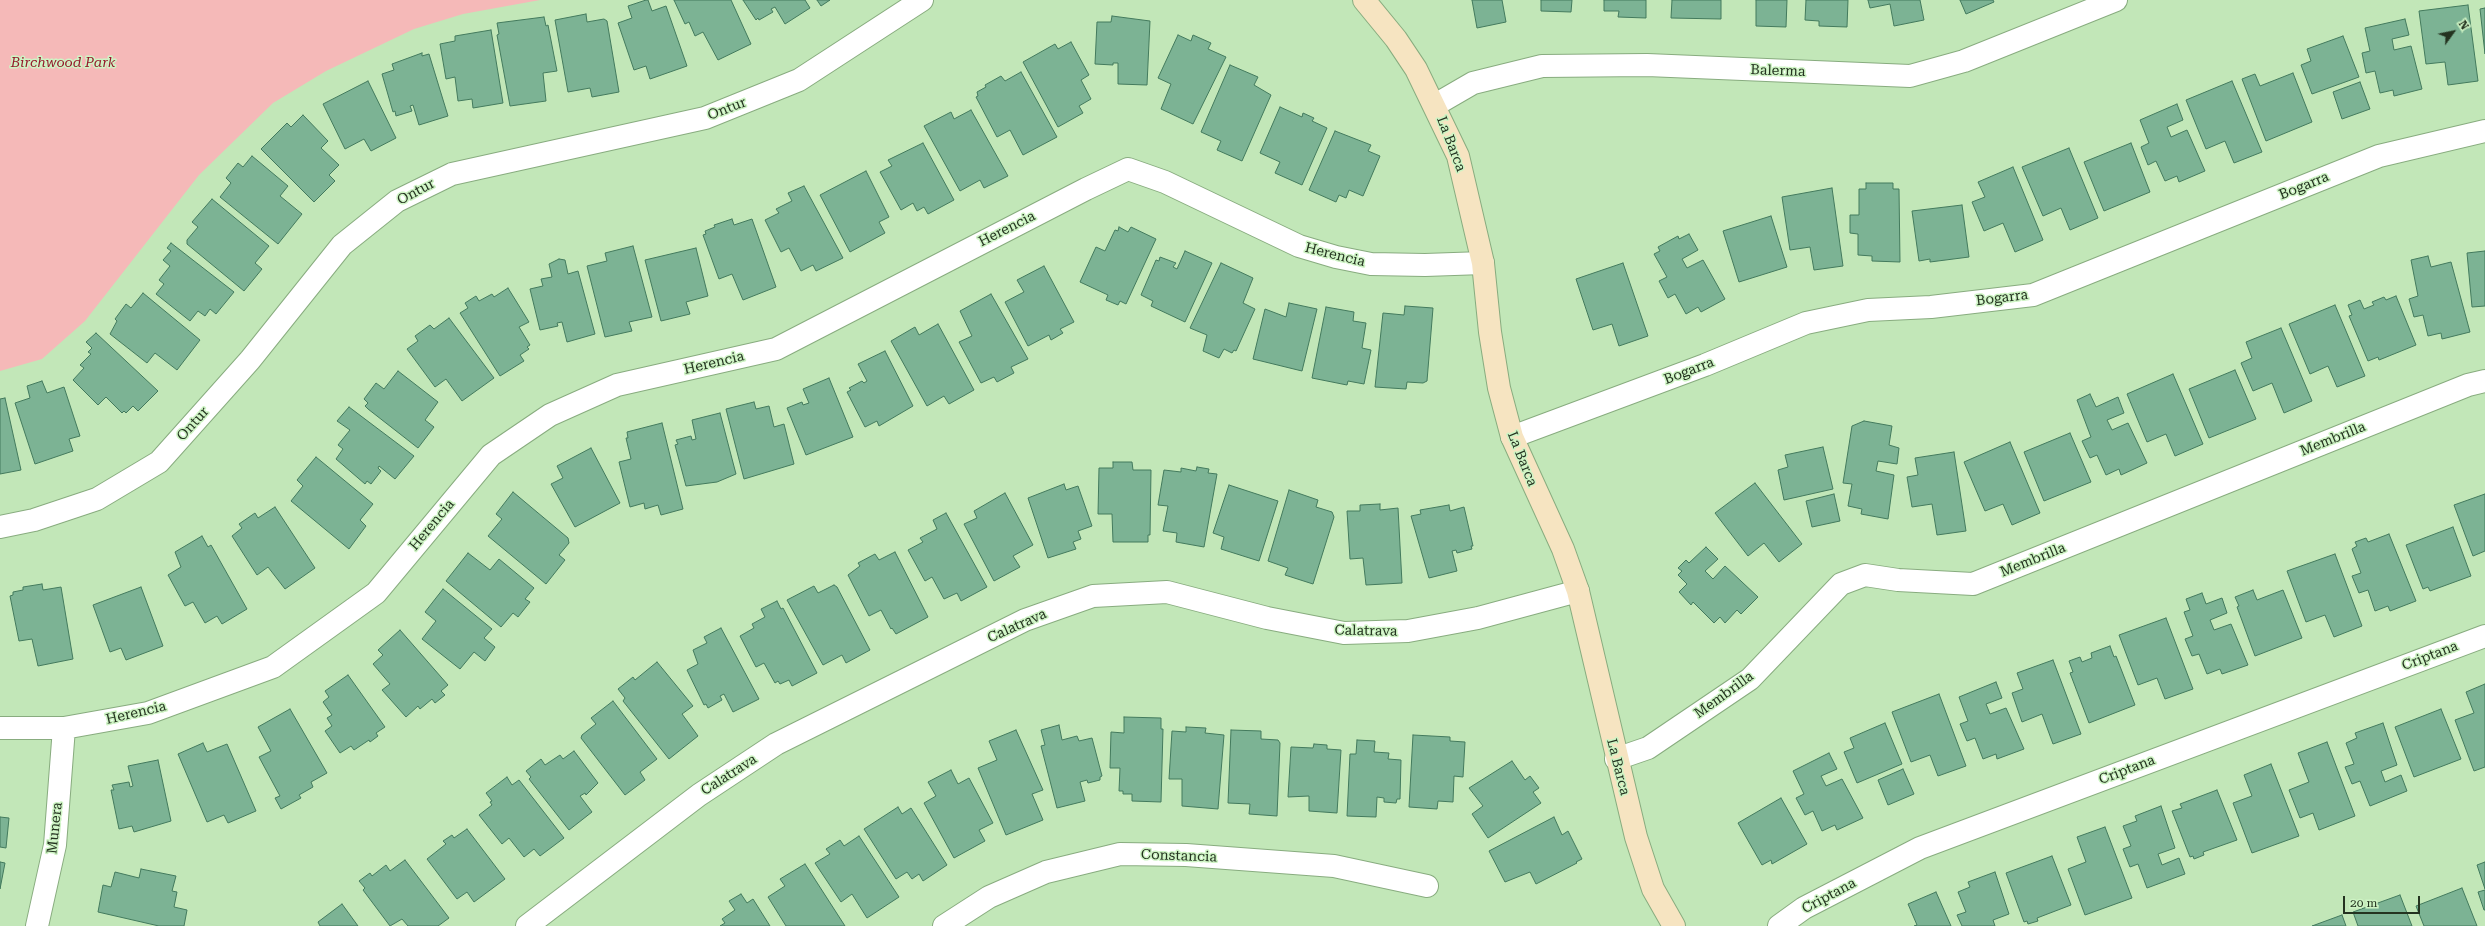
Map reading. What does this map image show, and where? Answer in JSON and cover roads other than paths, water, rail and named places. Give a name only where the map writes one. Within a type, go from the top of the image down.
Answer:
[{"type":"street","name":"Ontur","points":[[0,527],[34,520],[97,499],[159,462],[250,360],[342,245],[397,201],[452,174],[705,118],[799,80],[922,0]]},
{"type":"street","name":"La Barca","points":[[1364,0],[1396,39],[1416,69],[1435,105],[1458,156],[1474,217],[1483,263],[1490,332],[1499,388],[1512,437],[1563,549],[1578,591],[1616,759],[1636,837],[1653,889],[1674,926]]},
{"type":"street","name":"Balerma","points":[[1435,105],[1473,83],[1542,66],[1646,65],[1910,76],[1964,61],[2116,0]]},
{"type":"street","name":"Bogarra","points":[[1512,437],[1705,365],[1806,323],[1868,310],[1931,307],[2033,295],[2379,156],[2485,131]]},
{"type":"street","name":"Herencia","points":[[0,728],[64,728],[148,713],[273,667],[376,593],[490,455],[550,416],[617,385],[776,349],[1086,189],[1128,169],[1165,182],[1299,246],[1336,257],[1371,264],[1425,265],[1483,263]]},
{"type":"street","name":"Membrilla","points":[[1616,759],[1648,748],[1750,679],[1841,584],[1865,575],[1898,580],[1973,584],[2461,388],[2485,381]]},
{"type":"street","name":"Calatrava","points":[[527,926],[699,795],[776,744],[1025,620],[1093,596],[1167,592],[1267,618],[1344,633],[1408,631],[1478,618],[1578,591]]},
{"type":"street","name":"Criptana","points":[[1779,926],[1804,908],[1920,848],[2485,636]]},
{"type":"street","name":"Munera","points":[[37,926],[55,845],[64,728]]},
{"type":"street","name":"Constancia","points":[[944,926],[989,897],[1046,872],[1120,854],[1186,855],[1334,866],[1428,886]]},
{"type":"park label","name":"Birchwood Park","points":[[63,63]]}]
